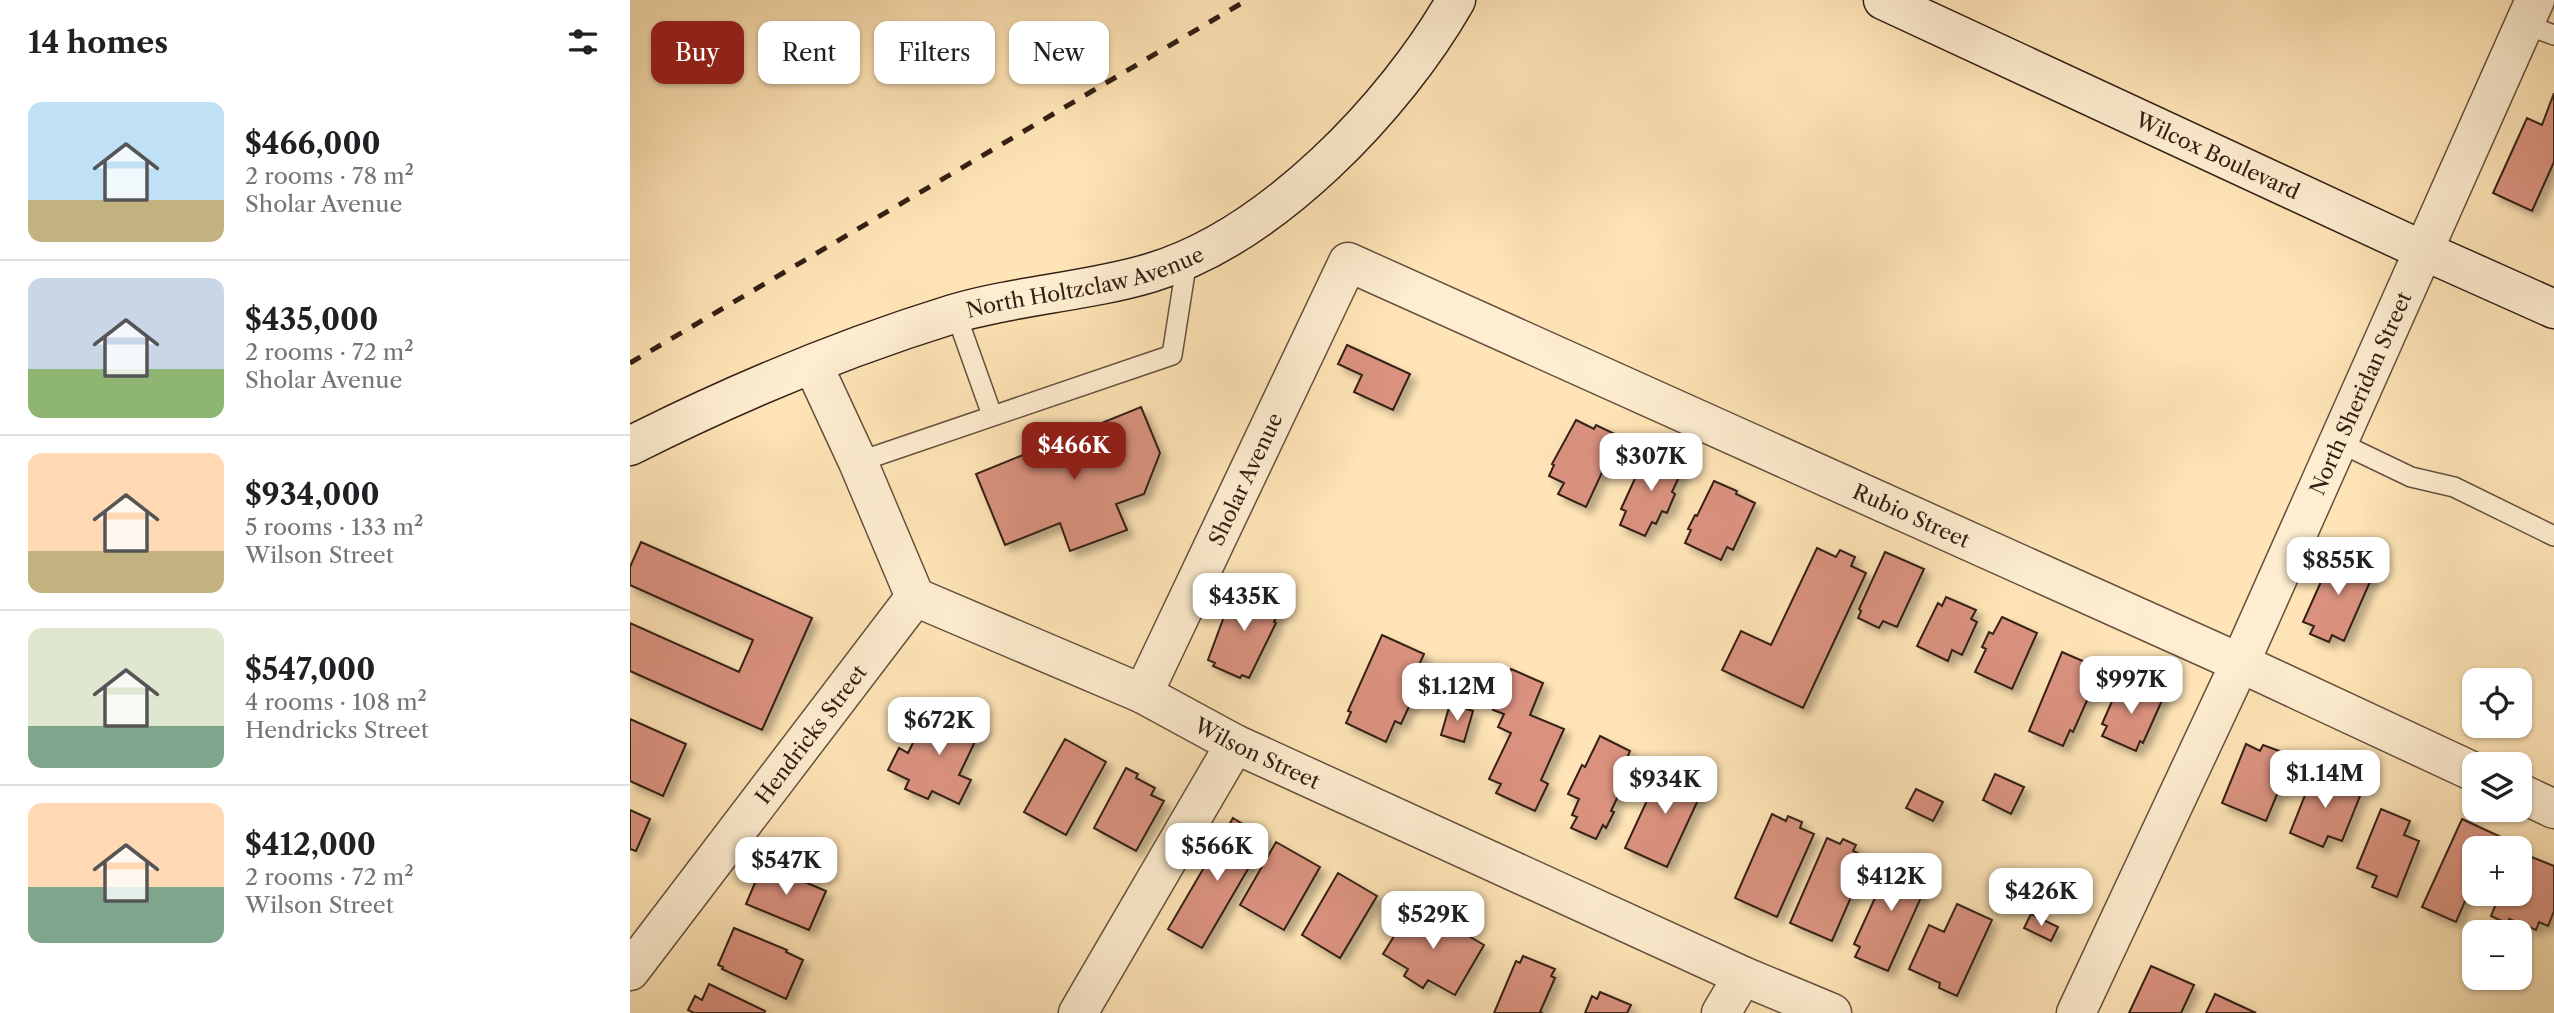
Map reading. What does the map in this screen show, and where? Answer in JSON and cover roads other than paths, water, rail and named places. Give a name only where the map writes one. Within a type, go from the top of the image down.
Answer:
[{"type":"street","name":"North Holtzclaw Avenue","points":[[630,446],[813,365],[956,314],[1116,282],[1187,260],[1243,229],[1306,179],[1342,146],[1375,112],[1412,66],[1456,0]]},
{"type":"street","name":"Wilcox Boulevard","points":[[1883,0],[2554,309]]},
{"type":"street","name":"North Sheridan Street","points":[[2076,1013],[2240,663],[2423,250],[2538,20]]},
{"type":"street","name":"Rubio Street","points":[[1348,262],[2240,663],[2462,766]]},
{"type":"street","name":"Sholar Avenue","points":[[1143,694],[1348,262]]},
{"type":"street","points":[[813,365],[858,462],[915,597]]},
{"type":"street","name":"Wilson Street","points":[[915,597],[1143,694],[1235,744],[1742,976],[1832,1013]]},
{"type":"street","name":"Hendricks Street","points":[[630,971],[915,597]]},
{"type":"street","points":[[1078,1013],[1235,744]]},
{"type":"street","points":[[2532,799],[2554,809]]},
{"type":"street","points":[[1721,1013],[1742,976]]},
{"type":"lane","points":[[858,462],[1172,355],[1187,260]]},
{"type":"lane","points":[[956,314],[992,415]]},
{"type":"lane","points":[[2338,442],[2411,477],[2454,487],[2554,536]]},
{"type":"railway","points":[[630,363],[1247,0]]}]
